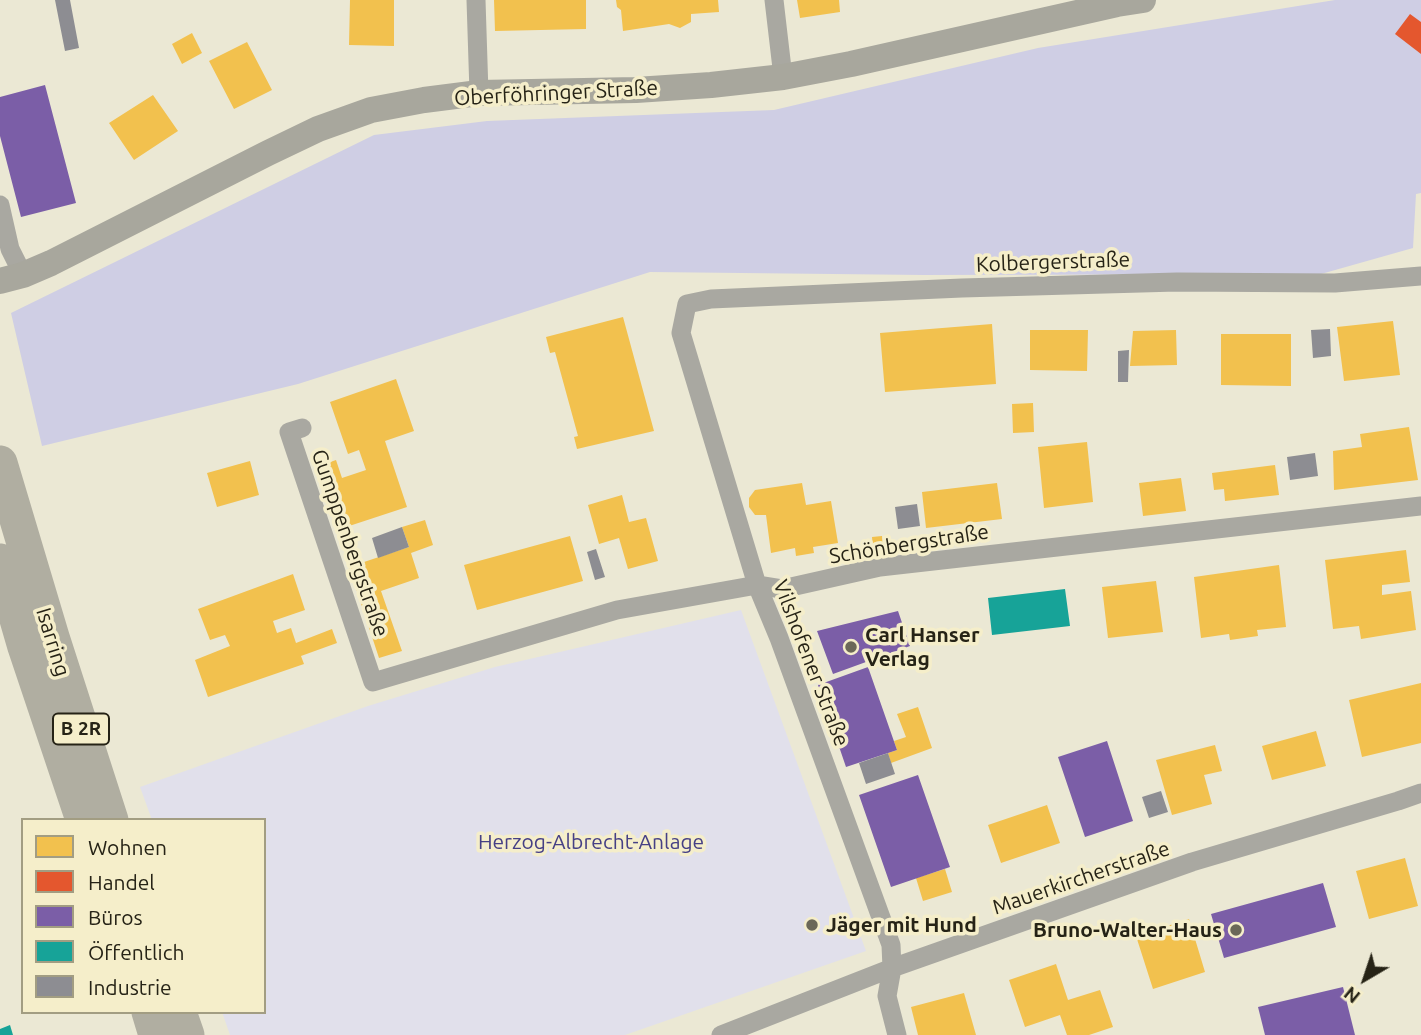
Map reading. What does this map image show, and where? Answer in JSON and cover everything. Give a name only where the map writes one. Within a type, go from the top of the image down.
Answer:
[{"type":"highway","name":"Isarring","points":[[0,463],[38,642],[82,818]]},
{"type":"highway","name":"Isarring","points":[[0,561],[38,642],[110,818]]},
{"type":"highway","points":[[150,1014],[156,1035]]},
{"type":"highway","points":[[180,1014],[187,1035]]},
{"type":"main road","name":"Oberföhringer Straße","points":[[11,278],[76,251],[318,129],[371,110],[479,93],[636,90],[783,77],[1143,0]]},
{"type":"street","points":[[476,0],[479,93]]},
{"type":"street","points":[[774,0],[783,77]]},
{"type":"street","points":[[0,205],[10,249],[11,278]]},
{"type":"street","name":"Kolbergerstraße","points":[[687,304],[711,299],[975,287],[1177,282],[1335,283],[1421,276]]},
{"type":"street","name":"Vilshofener Straße","points":[[687,304],[681,333],[757,585],[891,944],[892,968],[887,996],[897,1035]]},
{"type":"street","name":"Gumppenbergstraße","points":[[302,428],[289,432],[373,682]]},
{"type":"street","name":"Schönbergstraße","points":[[373,682],[617,610],[757,585],[782,589],[880,567],[1421,506]]},
{"type":"street","name":"Mauerkircherstraße","points":[[721,1035],[892,968],[1192,862],[1421,793]]},
{"type":"green space","name":"Herzog-Albrecht-Anlage","points":[[741,610],[866,951],[625,1035],[230,1035],[223,1014],[266,1014],[266,818],[151,818],[140,787],[368,706],[495,667]]},
{"type":"shaded area","points":[[1335,0],[1421,0],[1421,193],[1416,194],[1413,248],[1321,274],[924,275],[650,272],[298,384],[42,446],[11,313],[374,135],[487,121],[774,110],[1038,48]]},
{"type":"building: Wohnen","points":[[350,0],[394,0],[394,46],[349,45]]},
{"type":"building: Wohnen","points":[[494,0],[586,0],[586,29],[495,31]]},
{"type":"building: Wohnen","points":[[616,0],[718,0],[719,12],[691,14],[691,22],[680,28],[669,24],[623,31],[621,10],[617,7]]},
{"type":"building: Wohnen","points":[[797,0],[839,0],[840,12],[800,18]]},
{"type":"building: Wohnen","points":[[192,33],[202,53],[182,64],[172,44]]},
{"type":"building: Wohnen","points":[[247,42],[272,90],[234,109],[209,61]]},
{"type":"building: Wohnen","points":[[153,95],[178,131],[134,160],[109,123]]},
{"type":"building: Wohnen","points":[[623,317],[654,431],[577,449],[574,437],[578,436],[555,352],[550,353],[546,337]]},
{"type":"building: Wohnen","points":[[1393,321],[1400,375],[1344,381],[1337,327]]},
{"type":"building: Wohnen","points":[[992,324],[996,384],[885,392],[880,333]]},
{"type":"building: Wohnen","points":[[1030,330],[1088,330],[1087,371],[1030,370]]},
{"type":"building: Wohnen","points":[[1176,330],[1177,365],[1130,366],[1133,331]]},
{"type":"building: Wohnen","points":[[1221,334],[1291,334],[1291,386],[1221,385]]},
{"type":"building: Wohnen","points":[[396,379],[414,431],[385,441],[407,507],[337,530],[316,467],[336,460],[342,478],[366,470],[359,450],[348,454],[330,402]]},
{"type":"building: Wohnen","points":[[1033,403],[1034,432],[1013,433],[1012,404]]},
{"type":"building: Wohnen","points":[[1409,427],[1418,480],[1334,490],[1333,451],[1362,447],[1360,434]]},
{"type":"building: Wohnen","points":[[1087,442],[1093,502],[1044,508],[1038,447]]},
{"type":"building: Wohnen","points":[[250,461],[259,495],[217,507],[207,473]]},
{"type":"building: Wohnen","points":[[1275,465],[1279,495],[1225,501],[1224,489],[1214,490],[1212,473]]},
{"type":"building: Wohnen","points":[[1181,478],[1186,511],[1143,516],[1139,483]]},
{"type":"building: Wohnen","points":[[802,483],[806,505],[831,501],[838,543],[813,547],[814,553],[796,556],[795,548],[771,553],[766,515],[755,515],[749,507],[749,498],[755,490]]},
{"type":"building: Wohnen","points":[[997,483],[1002,519],[926,528],[922,492]]},
{"type":"building: Wohnen","points":[[622,495],[629,522],[646,518],[658,561],[628,569],[619,538],[599,544],[588,505]]},
{"type":"building: Wohnen","points":[[425,520],[433,545],[411,553],[419,578],[381,591],[402,651],[379,658],[349,567],[409,547],[402,527]]},
{"type":"building: Wohnen","points":[[570,536],[583,581],[477,610],[464,565]]},
{"type":"building: Wohnen","points":[[882,536],[883,547],[873,548],[872,537]]},
{"type":"building: Wohnen","points":[[1406,550],[1410,582],[1382,585],[1382,595],[1411,591],[1416,630],[1361,639],[1359,626],[1333,629],[1325,560]]},
{"type":"building: Wohnen","points":[[1279,565],[1286,627],[1257,630],[1258,636],[1230,640],[1229,634],[1201,638],[1194,577]]},
{"type":"building: Wohnen","points":[[293,574],[305,610],[273,621],[277,633],[291,628],[296,643],[332,629],[337,643],[301,656],[304,664],[208,697],[195,660],[230,646],[225,635],[210,640],[198,609]]},
{"type":"building: Wohnen","points":[[1156,581],[1163,632],[1108,638],[1102,587]]},
{"type":"building: Wohnen","points":[[1421,683],[1421,743],[1362,757],[1349,700]]},
{"type":"building: Wohnen","points":[[918,707],[932,748],[891,763],[888,753],[897,750],[894,741],[906,737],[897,714]]},
{"type":"building: Wohnen","points":[[1316,731],[1326,766],[1272,780],[1262,746]]},
{"type":"building: Wohnen","points":[[1215,745],[1222,771],[1204,775],[1212,804],[1172,815],[1156,760]]},
{"type":"building: Wohnen","points":[[1047,805],[1060,843],[1001,863],[988,825]]},
{"type":"building: Wohnen","points":[[1405,858],[1418,906],[1369,919],[1356,871]]},
{"type":"building: Wohnen","points":[[945,869],[952,892],[923,901],[916,878]]},
{"type":"building: Wohnen","points":[[1189,919],[1205,972],[1153,989],[1136,936]]},
{"type":"building: Wohnen","points":[[1056,964],[1068,1000],[1100,990],[1113,1027],[1089,1035],[1067,1035],[1060,1015],[1025,1027],[1009,980]]},
{"type":"building: Wohnen","points":[[964,993],[976,1035],[918,1035],[911,1007]]},
{"type":"building: Handel","points":[[1410,14],[1421,22],[1421,54],[1395,34]]},
{"type":"building: Büros","points":[[45,85],[76,203],[21,217],[0,136],[0,97]]},
{"type":"building: Büros","points":[[898,611],[910,646],[833,674],[817,631]]},
{"type":"building: Büros","points":[[868,667],[897,750],[846,767],[818,685]]},
{"type":"building: Büros","points":[[1107,741],[1133,821],[1085,837],[1058,757]]},
{"type":"building: Büros","points":[[918,775],[950,867],[891,887],[859,795]]},
{"type":"building: Büros","points":[[1323,883],[1336,927],[1224,958],[1211,914]]},
{"type":"building: Büros","points":[[1343,987],[1355,1035],[1265,1035],[1258,1007]]},
{"type":"building: Öffentlich","points":[[1065,589],[1070,626],[992,635],[988,598]]},
{"type":"building: Öffentlich","points":[[10,1025],[13,1035],[0,1035],[0,1029]]},
{"type":"building: Industrie","points":[[55,0],[70,0],[79,48],[65,51]]},
{"type":"building: Industrie","points":[[1330,329],[1331,356],[1313,358],[1311,330]]},
{"type":"building: Industrie","points":[[1129,350],[1128,382],[1118,382],[1118,351]]},
{"type":"building: Industrie","points":[[1315,453],[1318,476],[1290,480],[1287,457]]},
{"type":"building: Industrie","points":[[917,504],[920,526],[898,529],[895,507]]},
{"type":"building: Industrie","points":[[402,527],[409,547],[378,558],[372,538]]},
{"type":"building: Industrie","points":[[596,549],[605,577],[595,580],[587,552]]},
{"type":"building: Industrie","points":[[888,753],[895,774],[866,784],[859,763]]},
{"type":"building: Industrie","points":[[1161,791],[1168,812],[1149,818],[1142,797]]},
{"type":"place","name":"Carl Hanser Verlag","points":[[851,647]]},
{"type":"place","name":"Jäger mit Hund","points":[[812,925]]},
{"type":"place","name":"Bruno-Walter-Haus","points":[[1236,930]]}]
